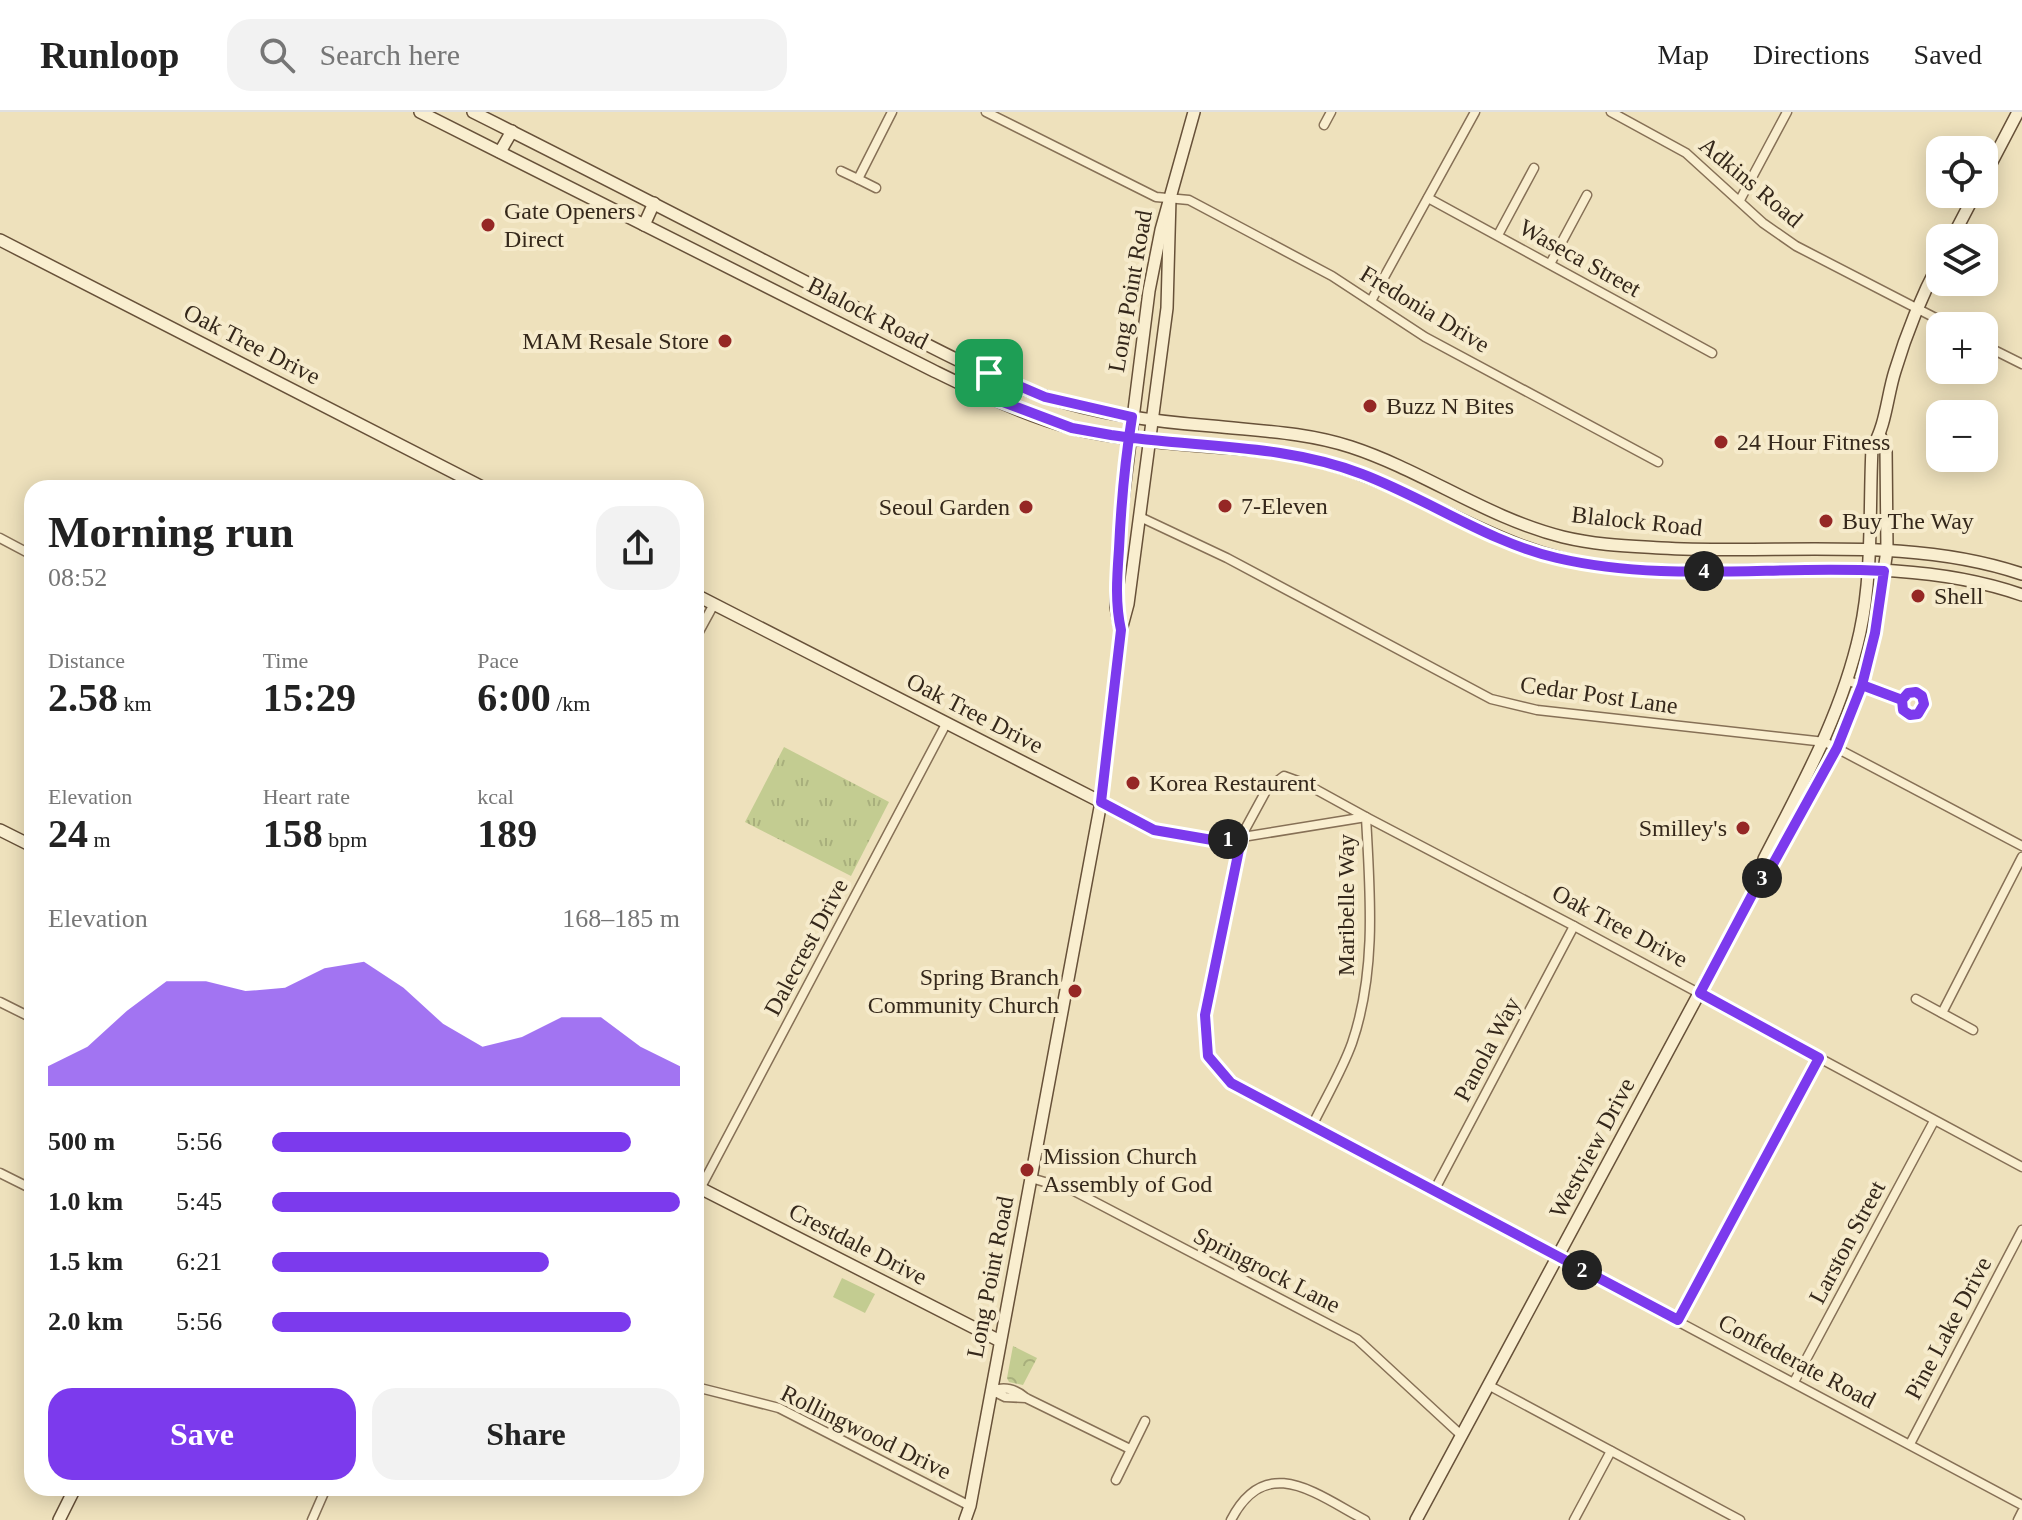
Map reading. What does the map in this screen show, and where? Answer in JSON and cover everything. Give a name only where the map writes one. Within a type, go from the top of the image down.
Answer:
[{"type":"main road","name":"Blalock Road","points":[[420,112],[979,393],[1072,428],[1150,441],[1304,456],[1361,473],[1512,544],[1555,558],[1597,566],[1647,571],[1884,571],[1976,582],[2022,594]]},
{"type":"main road","name":"Blalock Road","points":[[473,112],[887,323],[1045,397],[1132,417],[1305,435],[1405,468],[1442,489],[1519,524],[1599,545],[1716,551],[1887,550],[1993,564],[2022,574]]},
{"type":"main road","name":"Long Point Road","points":[[1121,630],[1116,607],[1128,438],[1149,291],[1194,112]]},
{"type":"main road","points":[[1998,150],[2018,112]]},
{"type":"main road","points":[[500,152],[512,131]]},
{"type":"main road","name":"Long Point Road","points":[[967,1520],[1101,802],[1121,630],[1128,607],[1167,308],[1170,198]]},
{"type":"main road","points":[[644,225],[654,203]]},
{"type":"main road","name":"Oak Tree Drive","points":[[0,240],[468,480]]},
{"type":"main road","points":[[772,289],[777,267]]},
{"type":"main road","name":"Westview Drive","points":[[1760,880],[1764,859],[1825,742],[1860,632],[1870,549],[1872,448],[1880,436],[1890,388],[1916,306],[1926,287]]},
{"type":"main road","points":[[876,343],[887,323]]},
{"type":"main road","points":[[979,393],[989,373]]},
{"type":"main road","points":[[1304,456],[1305,435]]},
{"type":"main road","name":"Westview Drive","points":[[1416,1520],[1760,880],[1773,864],[1837,748],[1862,685],[1875,633],[1887,550],[1886,448],[1880,436]]},
{"type":"main road","points":[[1432,507],[1442,489]]},
{"type":"main road","points":[[1597,566],[1599,545]]},
{"type":"main road","points":[[1712,571],[1716,551]]},
{"type":"main road","name":"Oak Tree Drive","points":[[704,599],[1101,802]]},
{"type":"main road","points":[[0,830],[24,842]]},
{"type":"main road","name":"Crestdale Drive","points":[[704,1190],[1000,1341]]},
{"type":"main road","points":[[59,1520],[71,1496]]},
{"type":"street","points":[[858,179],[892,112]]},
{"type":"street","name":"Fredonia Drive","points":[[986,112],[1156,197],[1189,200],[1332,276],[1425,337],[1658,462]]},
{"type":"street","points":[[1324,125],[1331,112]]},
{"type":"street","points":[[1371,301],[1475,112]]},
{"type":"street","name":"Adkins Road","points":[[1611,112],[1686,153],[1763,223],[1796,246],[1926,312]]},
{"type":"street","points":[[1740,200],[1787,112]]},
{"type":"street","points":[[1498,235],[1534,168]]},
{"type":"street","points":[[841,171],[876,188]]},
{"type":"street","points":[[1550,264],[1587,195]]},
{"type":"street","name":"Waseca Street","points":[[1428,198],[1712,353]]},
{"type":"street","points":[[1998,352],[2022,364]]},
{"type":"street","name":"Cedar Post Lane","points":[[1140,517],[1227,558],[1491,699],[1537,710],[1825,742],[2022,846]]},
{"type":"street","points":[[0,538],[24,551]]},
{"type":"street","points":[[704,622],[714,604]]},
{"type":"street","points":[[1846,680],[1902,700]]},
{"type":"street","name":"Dalecrest Drive","points":[[704,1176],[946,724]]},
{"type":"street","name":"Oak Tree Drive","points":[[1242,835],[1267,789],[1284,776],[1306,784],[2022,1167]]},
{"type":"street","name":"Oak Tree Drive","points":[[1101,802],[1154,830],[1218,841],[1366,817]]},
{"type":"street","name":"Maribelle Way","points":[[1312,1126],[1352,1043],[1368,977],[1371,901],[1366,817]]},
{"type":"street","name":"Confederate Road","points":[[1242,835],[1205,1015],[1208,1056],[1231,1083],[2022,1505]]},
{"type":"street","points":[[1942,1013],[2022,857]]},
{"type":"street","name":"Panola Way","points":[[1434,1191],[1574,926]]},
{"type":"street","points":[[1916,999],[1973,1030]]},
{"type":"street","points":[[0,1002],[24,1014]]},
{"type":"street","points":[[1678,1320],[1819,1058]]},
{"type":"street","name":"Larston Street","points":[[1794,1382],[1934,1121]]},
{"type":"street","points":[[0,1173],[24,1185]]},
{"type":"street","name":"Springrock Lane","points":[[1031,1178],[1072,1190],[1357,1339],[1461,1435]]},
{"type":"street","name":"Pine Lake Drive","points":[[1910,1444],[2022,1230]]},
{"type":"street","points":[[1488,1385],[1734,1519]]},
{"type":"street","points":[[991,1390],[1003,1387],[1017,1390],[1026,1398],[1130,1449]]},
{"type":"street","name":"Rollingwood Drive","points":[[704,1389],[779,1408],[970,1506]]},
{"type":"street","points":[[1116,1480],[1145,1421]]},
{"type":"street","points":[[1574,1520],[1611,1451]]},
{"type":"street","points":[[1231,1520],[1240,1502],[1257,1487],[1279,1482],[1303,1487],[1365,1520]]},
{"type":"street","points":[[312,1520],[322,1496]]},
{"type":"street","points":[[2018,1520],[2022,1512]]},
{"type":"green space","points":[[784,747],[889,802],[851,876],[745,822]]},
{"type":"green space","points":[[842,1278],[875,1294],[865,1313],[833,1297]]},
{"type":"green space","points":[[1013,1346],[1037,1358],[1023,1385],[1009,1382],[1007,1378]]},
{"type":"place","name":"Gate Openers Direct","points":[[488,225]]},
{"type":"place","name":"MAM Resale Store","points":[[725,341]]},
{"type":"place","name":"Buzz N Bites","points":[[1370,406]]},
{"type":"place","name":"24 Hour Fitness","points":[[1721,442]]},
{"type":"place","name":"7-Eleven","points":[[1225,506]]},
{"type":"place","name":"Seoul Garden","points":[[1026,507]]},
{"type":"place","name":"Buy The Way","points":[[1826,521]]},
{"type":"place","name":"Shell","points":[[1918,596]]},
{"type":"place","name":"Korea Restaurent","points":[[1133,783]]},
{"type":"place","name":"Smilley's","points":[[1743,828]]},
{"type":"place","name":"Spring Branch Community Church","points":[[1075,991]]},
{"type":"place","name":"Mission Church Assembly of God","points":[[1027,1170]]},
{"type":"route","points":[[989,373],[979,393],[1072,428],[1115,436],[1128,438],[1150,441],[1304,456],[1361,473],[1512,544],[1555,558],[1647,571],[1884,571],[1875,633],[1862,685],[1871,689],[1902,700],[1904,695],[1916,692],[1922,696],[1924,704],[1921,712],[1910,715],[1903,710],[1902,700],[1862,685],[1837,748],[1773,864],[1760,880],[1700,993],[1819,1058],[1678,1320],[1231,1083],[1208,1056],[1205,1015],[1242,835],[1218,841],[1154,830],[1101,802],[1121,630],[1116,607],[1121,514],[1128,438],[1132,417],[1045,397],[989,373]]}]
